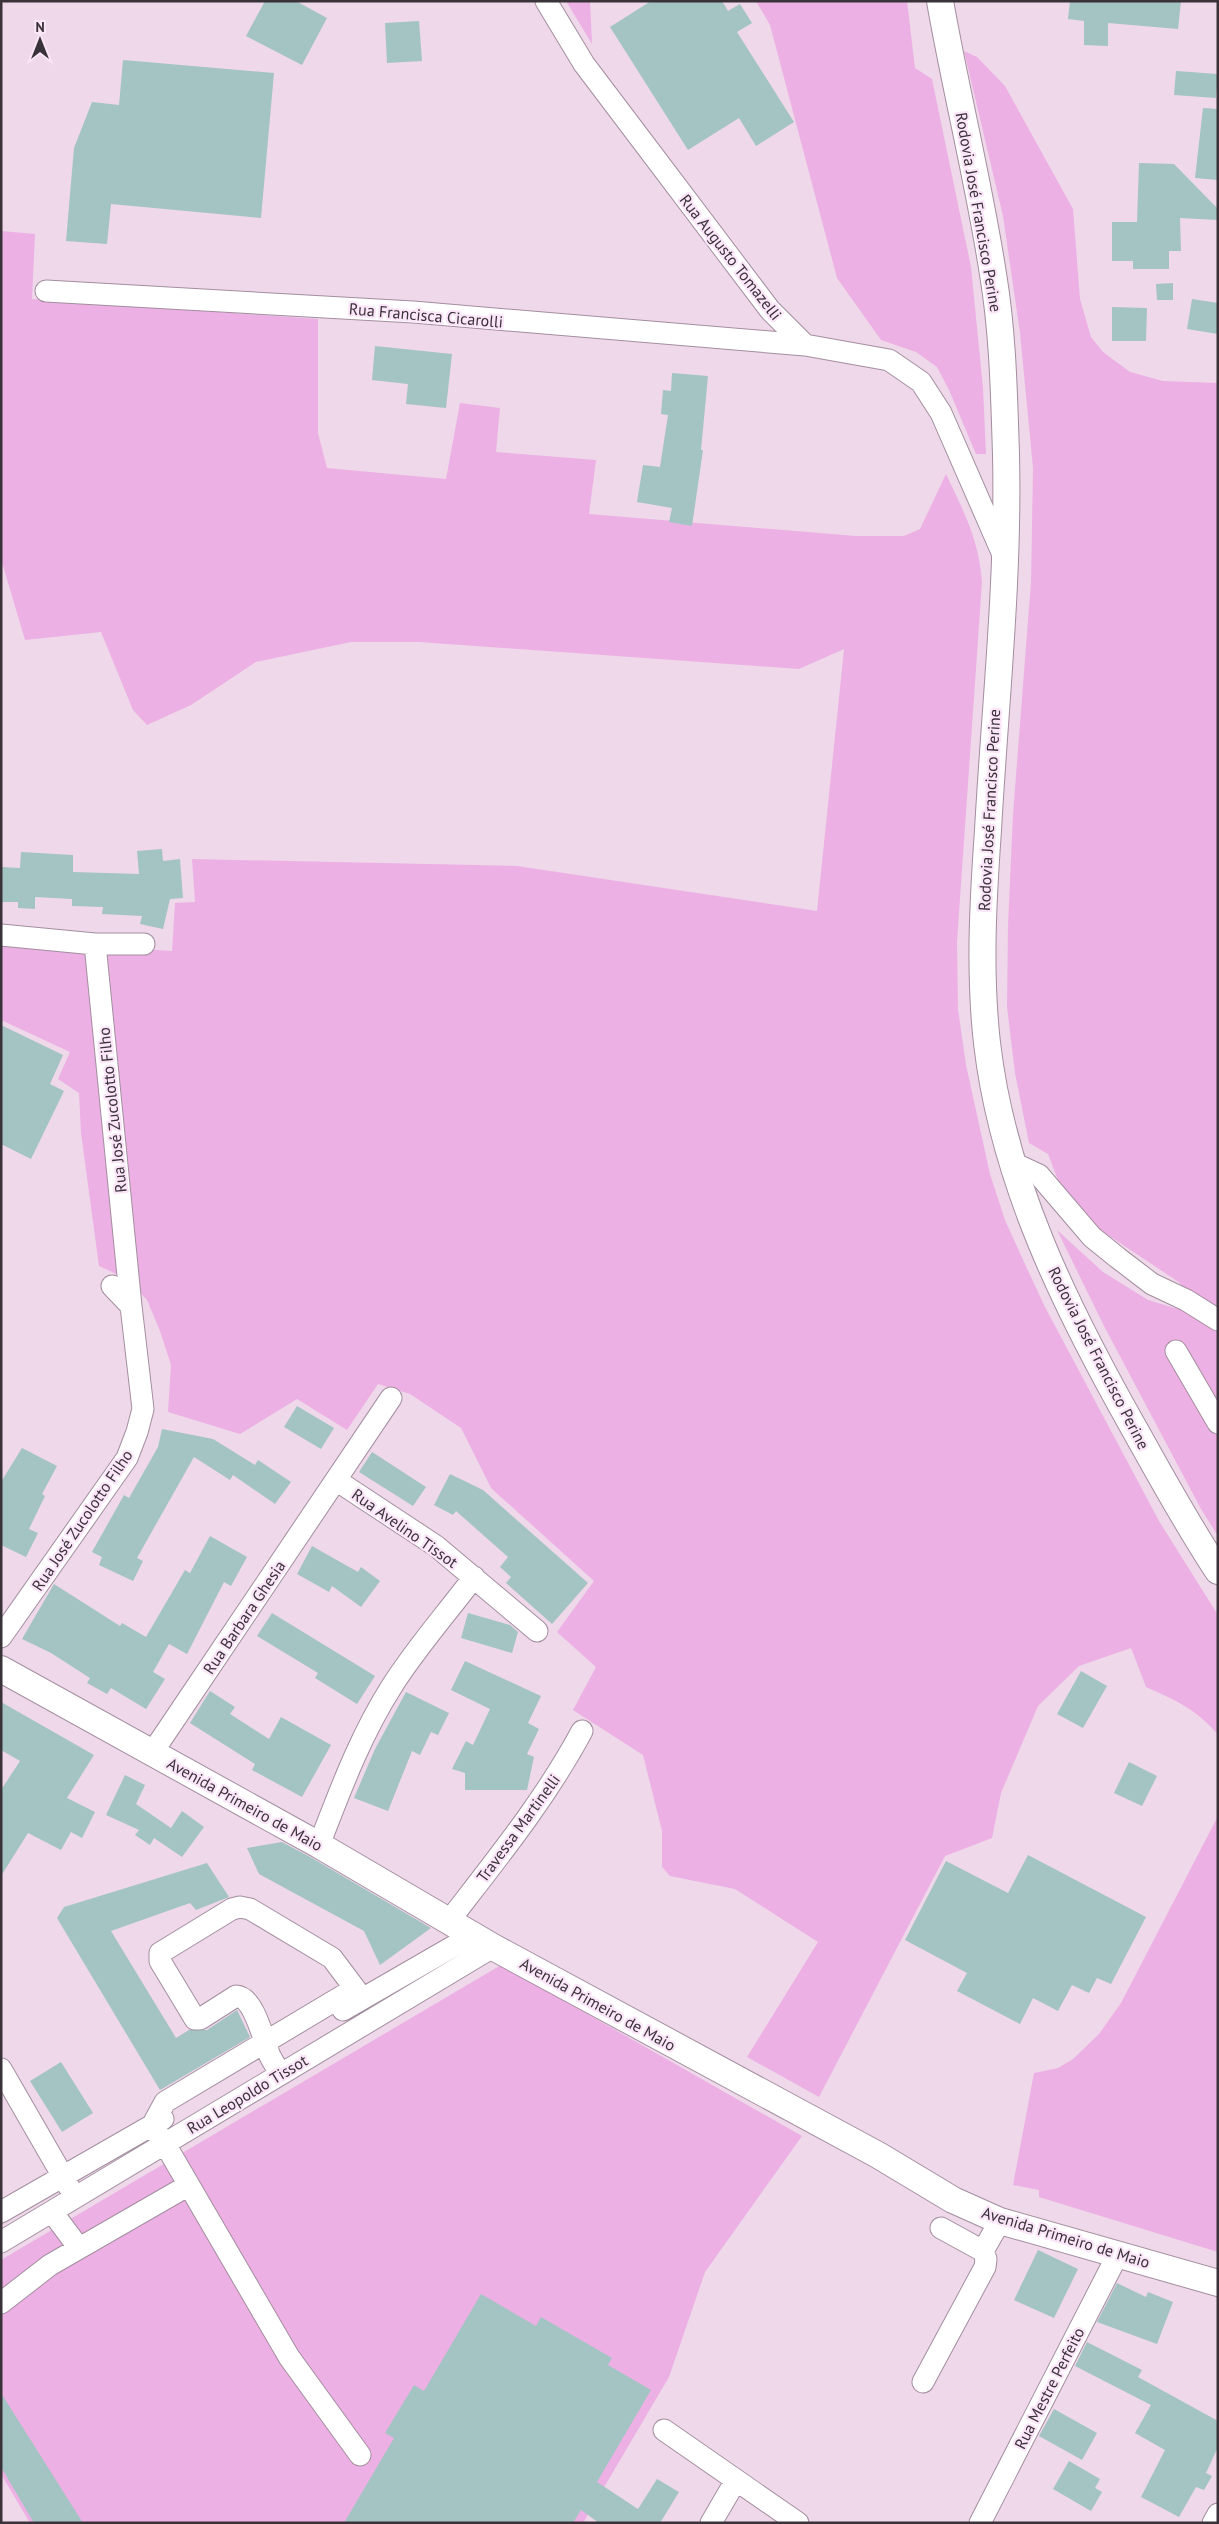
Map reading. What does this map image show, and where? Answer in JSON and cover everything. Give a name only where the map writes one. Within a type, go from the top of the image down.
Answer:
[{"type":"main road","name":"Rodovia José Francisco Perine","points":[[940,1],[993,274],[999,324],[1006,460],[1005,560],[982,938],[987,1044],[997,1102],[1013,1163],[1054,1276],[1100,1369],[1218,1571]]},
{"type":"main road","name":"Avenida Primeiro de Maio","points":[[1,1669],[319,1845],[483,1941],[878,2155],[953,2200],[1000,2220],[1218,2282]]},
{"type":"street","name":"Rua Augusto Tomazelli","points":[[546,1],[584,64],[724,252],[770,310],[805,345]]},
{"type":"street","name":"Rua Francisca Cicarolli","points":[[46,291],[413,312],[805,345]]},
{"type":"street","points":[[805,345],[889,360],[921,382],[941,413],[1005,560]]},
{"type":"street","points":[[1,935],[95,944],[144,944]]},
{"type":"street","name":"Rua José Zucolotto Filho","points":[[1,1637],[127,1458],[138,1432],[143,1409],[95,944]]},
{"type":"street","points":[[1013,1163],[1039,1174],[1092,1238],[1152,1284],[1216,1316]]},
{"type":"street","points":[[112,1286],[131,1306]]},
{"type":"street","points":[[1176,1351],[1218,1423]]},
{"type":"street","name":"Rua Barbara Ghesia","points":[[152,1753],[391,1398]]},
{"type":"street","name":"Rua Avelino Tissot","points":[[336,1480],[408,1527],[474,1576],[537,1631]]},
{"type":"street","points":[[319,1845],[351,1764],[378,1708],[393,1684],[474,1576]]},
{"type":"street","name":"Travessa Martinelli","points":[[449,1921],[511,1841],[560,1771],[582,1731]]},
{"type":"street","points":[[280,2073],[254,2013],[240,1996],[200,2019],[195,2019],[160,1961],[160,1953],[232,1909],[240,1907],[250,1909],[332,1958],[358,1994]]},
{"type":"street","name":"Rua Leopoldo Tissot","points":[[1,2212],[152,2126],[268,2048],[358,1994],[420,1965],[483,1941]]},
{"type":"street","name":"Rua Leopoldo Tissot","points":[[1,2242],[433,1982],[483,1941]]},
{"type":"street","points":[[420,1965],[433,1982]]},
{"type":"street","points":[[1,2069],[62,2177],[76,2198]]},
{"type":"street","points":[[152,2126],[166,2144],[289,2357],[360,2455]]},
{"type":"street","points":[[1,2303],[50,2265],[189,2185]]},
{"type":"street","points":[[52,2212],[79,2248]]},
{"type":"street","points":[[923,2382],[985,2267],[984,2251],[1000,2220]]},
{"type":"street","points":[[941,2228],[984,2251]]},
{"type":"street","name":"Rua Mestre Perfeito","points":[[980,2523],[1118,2254]]},
{"type":"street","points":[[664,2430],[798,2523]]},
{"type":"street","points":[[711,2523],[736,2480]]},
{"type":"street","points":[[1213,2523],[1218,2514]]},
{"type":"shaded area","points":[[566,1],[590,1],[592,44]]},
{"type":"shaded area","points":[[756,1],[907,1],[915,68],[932,79],[971,267],[983,388],[986,454],[976,454],[949,390],[937,367],[916,352],[881,340],[837,278],[770,25]]},
{"type":"shaded area","points":[[964,51],[977,57],[1005,86],[1073,209],[1080,299],[1091,337],[1103,352],[1130,372],[1163,381],[1218,383],[1218,1536],[1201,1509],[1104,1326],[1057,1230],[1103,1272],[1148,1300],[1178,1309],[1186,1300],[1180,1283],[1099,1229],[1059,1183],[1048,1154],[1029,1143],[1015,1073],[1007,1007],[1008,925],[1013,814],[1031,582],[1033,468],[1020,333],[1003,216]]},
{"type":"shaded area","points":[[1,231],[35,234],[32,299],[318,319],[318,433],[327,468],[446,479],[460,403],[500,408],[496,452],[596,460],[589,514],[856,536],[904,536],[920,529],[946,474],[965,514],[978,553],[982,582],[957,942],[958,1009],[966,1065],[990,1174],[1005,1220],[1024,1262],[1045,1307],[1159,1521],[1218,1615],[1218,1735],[1194,1712],[1146,1687],[1131,1648],[1079,1666],[1038,1706],[1001,1793],[992,1838],[945,1856],[819,2097],[747,2057],[818,1942],[735,1889],[670,1876],[662,1867],[662,1831],[643,1755],[573,1710],[596,1667],[557,1632],[594,1581],[491,1488],[461,1428],[410,1394],[378,1384],[347,1430],[297,1399],[240,1434],[168,1412],[171,1365],[147,1300],[127,1279],[99,1266],[81,1133],[79,1093],[58,1079],[70,1052],[1,1020],[1,939],[172,951],[175,903],[195,902],[192,859],[517,866],[817,911],[844,649],[799,669],[419,642],[351,642],[256,662],[191,705],[147,725],[133,710],[101,632],[25,640],[1,559]]},
{"type":"shaded area","points":[[1218,1816],[1218,2252],[1039,2197],[1039,2190],[1013,2185],[1034,2073],[1058,2068],[1073,2059],[1099,2034],[1121,2003]]},
{"type":"shaded area","points":[[501,1965],[802,2136],[705,2272],[669,2377],[583,2523],[30,2523],[1,2474],[1,2260]]},
{"type":"building","points":[[265,1],[296,1],[327,18],[302,65],[246,36]]},
{"type":"building","points":[[651,1],[722,1],[728,11],[740,4],[752,23],[737,32],[794,122],[756,146],[739,118],[688,150],[610,27]]},
{"type":"building","points":[[1070,1],[1181,1],[1178,29],[1108,23],[1108,46],[1084,45],[1084,21],[1068,19]]},
{"type":"building","points":[[419,21],[422,61],[387,63],[385,23]]},
{"type":"building","points":[[123,60],[274,73],[261,218],[111,204],[107,244],[66,241],[74,148],[92,102],[119,105]]},
{"type":"building","points":[[1176,71],[1218,74],[1216,98],[1174,95]]},
{"type":"building","points":[[1203,108],[1218,109],[1218,180],[1195,178]]},
{"type":"building","points":[[1139,163],[1174,164],[1218,209],[1218,220],[1180,218],[1181,251],[1169,251],[1169,269],[1133,269],[1133,261],[1112,261],[1112,222],[1137,222]]},
{"type":"building","points":[[1173,283],[1173,300],[1157,300],[1156,284]]},
{"type":"building","points":[[1192,299],[1218,303],[1218,334],[1187,329]]},
{"type":"building","points":[[1112,307],[1147,308],[1146,341],[1112,341]]},
{"type":"building","points":[[375,346],[452,354],[446,408],[406,404],[408,384],[372,380]]},
{"type":"building","points":[[672,373],[708,376],[701,450],[703,450],[692,526],[669,522],[672,508],[637,502],[643,465],[660,467],[668,415],[661,414],[663,390],[671,391]]},
{"type":"building","points":[[162,849],[163,861],[180,859],[183,898],[170,899],[163,929],[140,924],[142,916],[102,914],[103,907],[72,906],[72,899],[35,897],[35,909],[18,908],[18,902],[1,902],[1,867],[20,868],[21,852],[73,855],[73,872],[139,874],[137,851]]},
{"type":"building","points":[[1,1025],[63,1055],[50,1084],[64,1091],[31,1159],[1,1144]]},
{"type":"building","points":[[297,1406],[334,1428],[321,1449],[284,1427]]},
{"type":"building","points":[[162,1429],[213,1439],[255,1465],[258,1460],[291,1482],[275,1504],[233,1475],[230,1480],[194,1457],[137,1558],[143,1561],[133,1581],[99,1565],[102,1557],[92,1552],[124,1495],[129,1498],[158,1447]]},
{"type":"building","points":[[22,1448],[57,1466],[42,1494],[45,1496],[29,1529],[38,1533],[26,1557],[1,1545],[1,1482]]},
{"type":"building","points":[[372,1452],[426,1487],[413,1506],[359,1472]]},
{"type":"building","points":[[450,1474],[483,1490],[588,1583],[552,1624],[506,1583],[511,1577],[500,1567],[508,1557],[456,1511],[453,1515],[434,1505]]},
{"type":"building","points":[[210,1536],[247,1557],[231,1586],[224,1582],[187,1654],[169,1644],[153,1672],[165,1679],[146,1709],[111,1688],[107,1694],[87,1683],[90,1678],[51,1653],[22,1639],[54,1584],[120,1626],[122,1623],[146,1637],[185,1570],[190,1573]]},
{"type":"building","points":[[312,1546],[358,1572],[361,1567],[380,1581],[361,1607],[332,1586],[329,1592],[297,1574]]},
{"type":"building","points":[[272,1613],[375,1676],[357,1704],[315,1678],[318,1673],[257,1636]]},
{"type":"building","points":[[468,1613],[510,1625],[518,1632],[512,1653],[461,1638]]},
{"type":"building","points":[[465,1661],[541,1696],[528,1723],[539,1729],[527,1754],[534,1757],[527,1790],[465,1790],[465,1773],[452,1769],[466,1741],[473,1745],[490,1709],[451,1690]]},
{"type":"building","points":[[1081,1671],[1107,1686],[1083,1728],[1057,1714]]},
{"type":"building","points":[[210,1691],[235,1707],[230,1714],[269,1739],[281,1717],[331,1745],[302,1797],[252,1770],[255,1764],[190,1723]]},
{"type":"building","points":[[406,1692],[449,1713],[438,1735],[431,1732],[420,1755],[412,1751],[388,1811],[354,1798],[375,1749]]},
{"type":"building","points":[[1,1702],[94,1755],[67,1798],[95,1812],[82,1838],[71,1832],[61,1850],[28,1833],[1,1876],[1,1790],[20,1761],[1,1750]]},
{"type":"building","points":[[1129,1762],[1157,1776],[1142,1806],[1114,1793]]},
{"type":"building","points":[[125,1775],[145,1785],[136,1804],[171,1828],[182,1811],[204,1827],[182,1857],[154,1838],[150,1845],[135,1835],[139,1830],[106,1815]]},
{"type":"building","points":[[282,1842],[431,1928],[380,1965],[364,1931],[259,1874],[247,1848]]},
{"type":"building","points":[[1028,1855],[1146,1917],[1111,1984],[1097,1978],[1089,1993],[1072,1985],[1058,2011],[1033,1998],[1020,2024],[957,1991],[967,1973],[905,1940],[946,1861],[1008,1893]]},
{"type":"building","points":[[207,1863],[229,1897],[196,1910],[190,1903],[111,1931],[176,2038],[189,2030],[207,2030],[237,2010],[250,2037],[160,2090],[57,1918],[64,1907]]},
{"type":"building","points":[[61,2062],[93,2113],[62,2132],[30,2081]]},
{"type":"building","points":[[1038,2250],[1078,2269],[1054,2318],[1014,2300]]},
{"type":"building","points":[[1117,2283],[1146,2297],[1148,2292],[1173,2302],[1157,2344],[1097,2322]]},
{"type":"building","points":[[481,2294],[536,2326],[541,2317],[612,2358],[608,2365],[651,2390],[597,2482],[638,2509],[657,2479],[679,2492],[660,2523],[599,2523],[581,2510],[573,2523],[344,2523],[394,2438],[385,2433],[414,2385],[424,2391]]},
{"type":"building","points":[[1087,2342],[1142,2370],[1138,2377],[1218,2421],[1218,2447],[1206,2473],[1212,2476],[1204,2490],[1196,2487],[1179,2517],[1141,2497],[1165,2450],[1135,2433],[1151,2405],[1075,2366]]},
{"type":"building","points":[[1,2393],[83,2523],[34,2523],[1,2467]]},
{"type":"building","points":[[1054,2409],[1097,2433],[1082,2460],[1039,2436]]},
{"type":"building","points":[[1069,2461],[1100,2479],[1095,2488],[1102,2492],[1091,2511],[1053,2489]]}]
